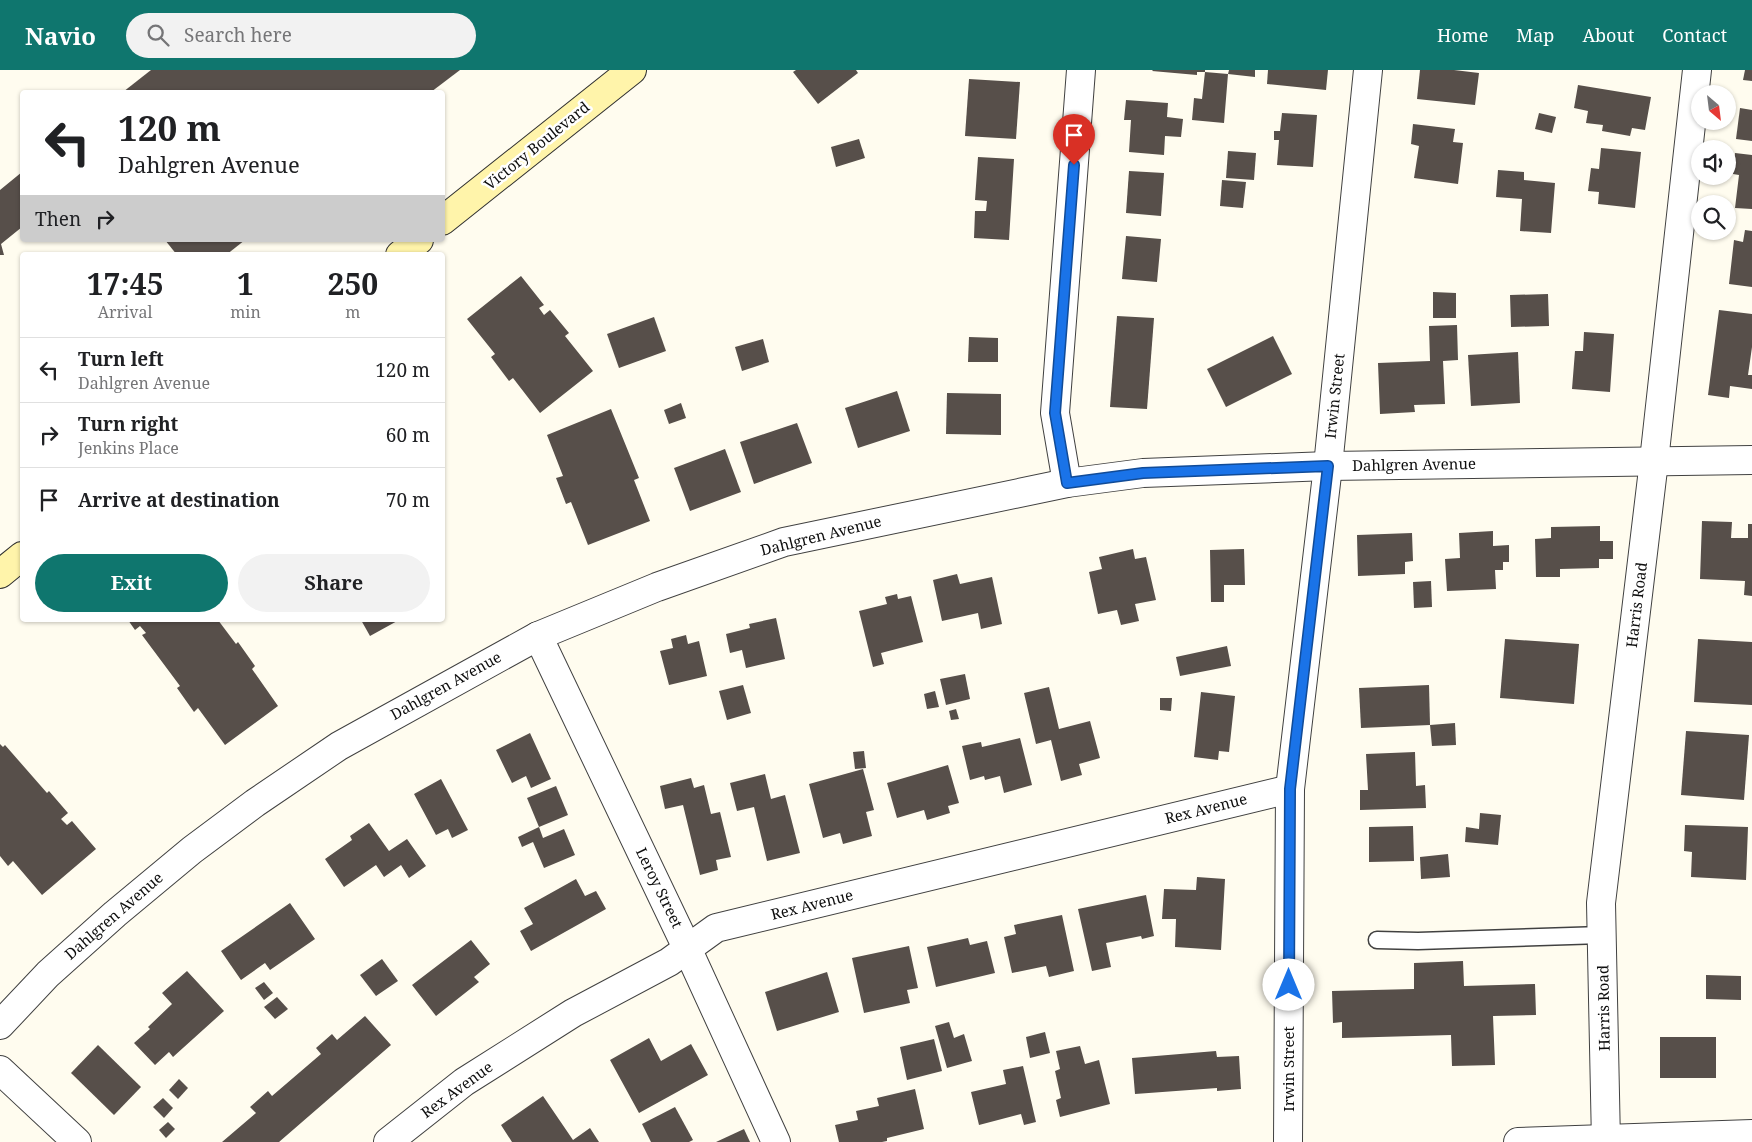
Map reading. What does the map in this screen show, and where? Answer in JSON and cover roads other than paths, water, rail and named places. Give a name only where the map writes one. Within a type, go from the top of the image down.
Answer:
[{"type":"main road","name":"Victory Boulevard","points":[[445,218],[616,75]]},
{"type":"main road","points":[[404,252],[416,242]]},
{"type":"main road","points":[[0,574],[20,558]]},
{"type":"street","points":[[1067,483],[1055,413],[1081,70]]},
{"type":"street","name":"Irwin Street","points":[[1288,1142],[1290,789],[1328,466],[1368,70]]},
{"type":"street","name":"Harris Road","points":[[1606,1140],[1601,903],[1654,461],[1698,70]]},
{"type":"street","name":"Dahlgren Avenue","points":[[0,1025],[48,974],[115,914],[192,850],[255,803],[339,746],[538,636],[657,587],[784,542],[1067,483],[1143,473],[1328,466],[1752,460]]},
{"type":"street","name":"Leroy Street","points":[[538,636],[687,948],[776,1142]]},
{"type":"street","name":"Rex Avenue","points":[[388,1142],[464,1082],[573,1013],[669,962],[716,928],[1290,789]]},
{"type":"street","points":[[0,1070],[77,1142]]},
{"type":"street","points":[[1518,1142],[1752,1134]]},
{"type":"lane","points":[[1377,940],[1418,941],[1602,935]]}]
